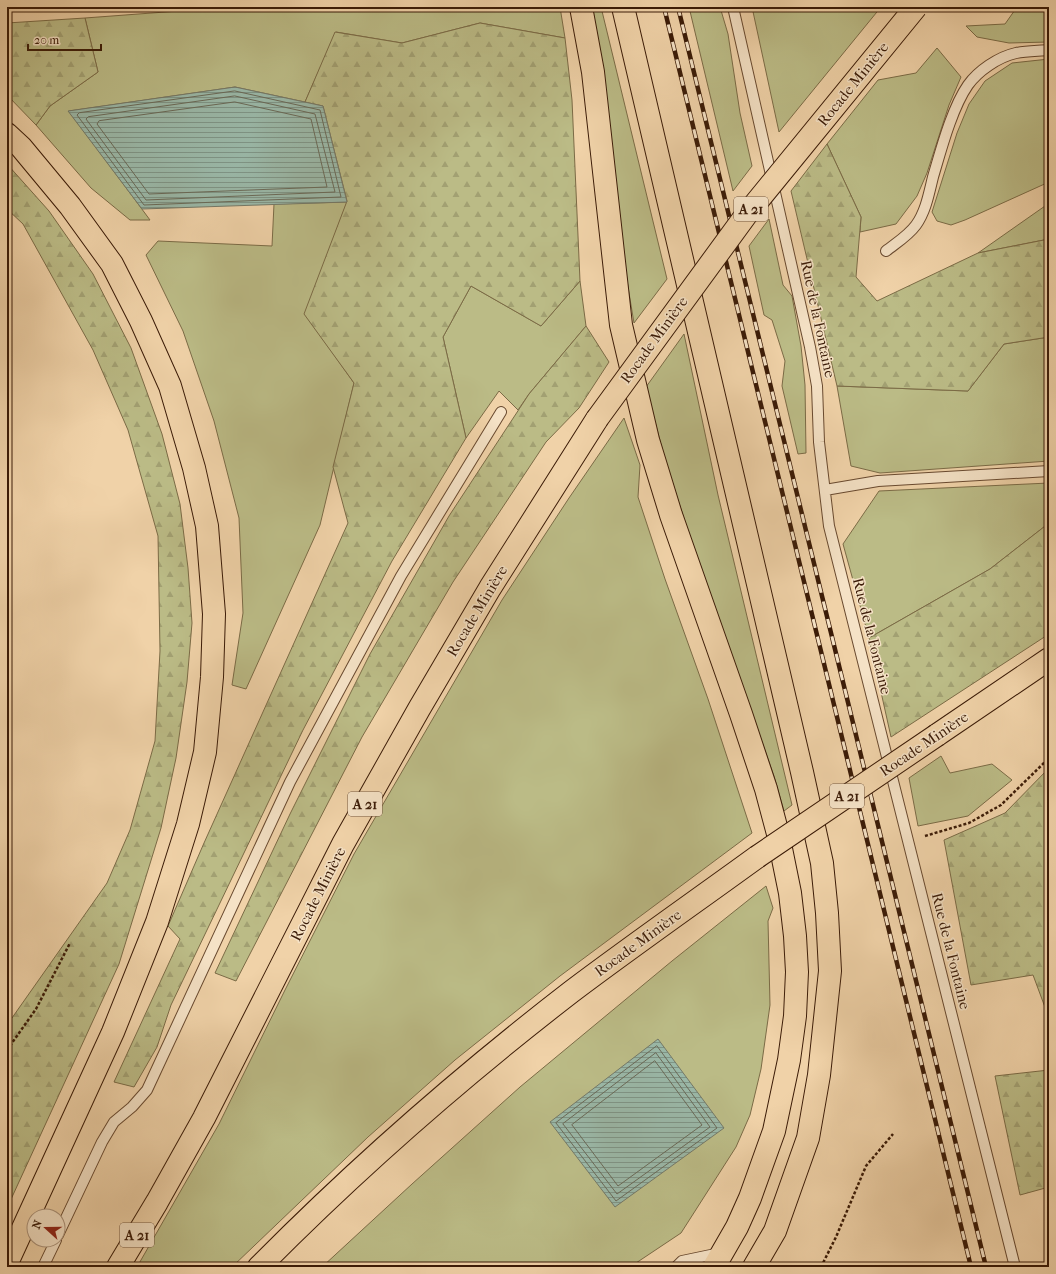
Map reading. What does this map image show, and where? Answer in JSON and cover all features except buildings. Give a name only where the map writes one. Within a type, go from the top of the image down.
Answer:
[{"type":"highway","points":[[581,7],[593,72],[622,325],[637,394],[648,440],[671,515],[766,789],[778,834],[790,893],[796,936],[797,972],[795,1016],[789,1060],[774,1131],[750,1198],[737,1227],[718,1260]]},
{"type":"highway","points":[[623,7],[822,863],[827,913],[830,971],[820,1075],[808,1138],[775,1231],[754,1267]]},
{"type":"highway","name":"Rocade Minière","points":[[118,1267],[157,1202],[204,1118],[344,844],[419,709],[490,588],[597,419],[746,215],[916,7]]},
{"type":"highway","points":[[7,134],[20,147],[70,206],[112,264],[141,321],[170,386],[194,468],[207,526],[214,614],[212,677],[205,752],[188,824],[159,914],[113,1032],[7,1263]]},
{"type":"highway","name":"Rocade Minière","points":[[259,1267],[364,1166],[446,1094],[571,992],[757,857],[1049,659]]},
{"type":"lane","name":"Rue de la Fontaine","points":[[733,7],[810,347],[817,386],[820,442],[829,526],[1015,1267]]},
{"type":"lane","points":[[886,251],[907,235],[916,225],[924,208],[959,101],[968,84],[997,60],[1014,54],[1049,50]]},
{"type":"lane","points":[[66,1218],[102,1142],[114,1122],[132,1107],[147,1090],[286,789],[401,576],[501,412]]},
{"type":"lane","points":[[825,490],[878,481],[1049,471]]},
{"type":"lane","points":[[43,1267],[52,1248]]},
{"type":"lane","points":[[676,1267],[682,1261],[718,1260]]},
{"type":"path","points":[[907,839],[932,835],[969,823],[1001,805],[1049,758]]},
{"type":"path","points":[[7,1050],[36,1008],[70,943]]},
{"type":"path","points":[[820,1267],[836,1237],[866,1166],[892,1134]]},
{"type":"green space","points":[[232,7],[560,7],[565,38],[480,23],[402,43],[336,32],[305,102],[235,87],[69,111],[150,220],[130,220],[91,188],[36,125],[50,106],[98,72],[85,18]]},
{"type":"green space","points":[[589,7],[601,7],[667,279],[634,323],[628,287]]},
{"type":"green space","points":[[689,7],[720,7],[728,34],[740,113],[752,166],[733,191]]},
{"type":"green space","points":[[752,7],[881,7],[779,132]]},
{"type":"green space","points":[[1017,7],[1049,7],[1049,42],[1009,43],[977,37],[966,26],[1005,24]]},
{"type":"green space","points":[[85,18],[98,72],[50,106],[36,125],[7,95],[7,23]]},
{"type":"green space","points":[[480,23],[565,38],[572,100],[580,281],[541,326],[471,286],[443,337],[466,438],[392,561],[303,730],[171,1005],[157,1047],[134,1087],[114,1082],[180,939],[168,926],[348,523],[333,467],[354,383],[304,314],[347,201],[323,106],[305,102],[335,32],[402,43]]},
{"type":"green space","points":[[937,48],[961,77],[949,105],[927,173],[917,196],[896,224],[860,232],[861,217],[827,144],[878,80],[916,73]]},
{"type":"green space","points":[[1049,59],[1049,182],[951,225],[937,221],[932,212],[957,133],[969,104],[985,81],[1012,63]]},
{"type":"green space","points":[[827,144],[861,217],[856,277],[877,301],[978,253],[1049,239],[1049,337],[1004,344],[968,391],[837,386],[791,191]]},
{"type":"green space","points":[[7,164],[49,211],[93,274],[131,348],[162,434],[180,504],[188,568],[192,623],[187,682],[176,758],[161,828],[119,964],[7,1208],[7,1025],[107,883],[130,830],[155,741],[160,651],[158,536],[128,430],[93,350],[23,224],[7,209]]},
{"type":"green space","points":[[347,202],[305,314],[354,383],[320,525],[246,689],[232,685],[243,613],[239,518],[214,421],[183,331],[146,255],[158,241],[272,246],[274,204]]},
{"type":"green space","points":[[1045,206],[1049,206],[1049,239],[978,253]]},
{"type":"green space","points":[[769,219],[783,285],[792,296],[801,346],[805,385],[806,453],[798,454],[782,386],[785,361],[772,320],[764,315],[749,246]]},
{"type":"green space","points":[[580,281],[586,326],[529,394],[518,410],[499,391],[466,438],[443,337],[471,286],[541,326]]},
{"type":"green space","points":[[586,326],[609,362],[579,408],[546,442],[453,582],[362,737],[236,981],[215,973],[290,814],[370,654],[449,516],[529,394]]},
{"type":"green space","points":[[684,334],[718,495],[792,805],[784,811],[774,776],[694,550],[664,456],[646,387]]},
{"type":"green space","points":[[1049,337],[1049,461],[880,473],[851,466],[837,386],[968,391],[1004,344]]},
{"type":"green space","points":[[624,418],[640,465],[638,497],[665,579],[708,699],[752,833],[560,976],[455,1060],[368,1137],[232,1267],[137,1267],[219,1124],[354,854],[502,600]]},
{"type":"green space","points":[[1049,483],[1049,523],[990,569],[869,638],[843,544],[879,491]]},
{"type":"green space","points":[[1049,523],[1049,634],[891,737],[869,638],[990,569]]},
{"type":"green space","points":[[941,756],[950,773],[992,764],[1012,780],[968,816],[918,826],[909,778]]},
{"type":"green space","points":[[1049,768],[1049,1018],[1033,975],[971,985],[944,840],[1005,813]]},
{"type":"green space","points":[[766,886],[773,908],[768,921],[770,1005],[761,1069],[750,1115],[736,1147],[681,1233],[630,1267],[322,1267],[520,1087],[672,961]]},
{"type":"green space","points":[[1049,1070],[1049,1187],[1020,1195],[995,1076]]},
{"type":"water","points":[[235,87],[323,106],[347,202],[142,209],[68,111]]},
{"type":"water","points":[[658,1039],[724,1128],[615,1207],[550,1122]]},
{"type":"railway","points":[[664,7],[971,1267]]},
{"type":"railway","points":[[678,7],[986,1267]]}]
